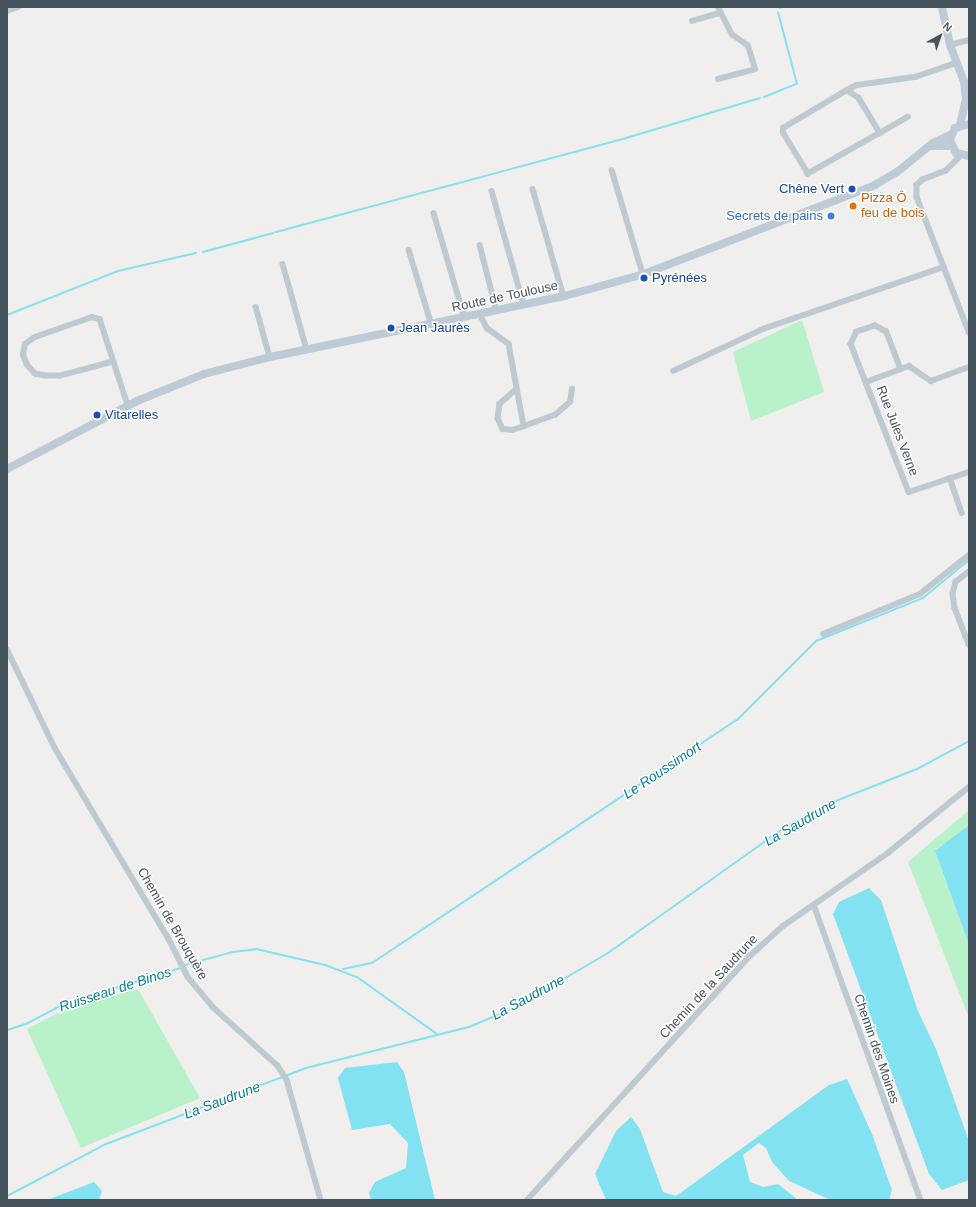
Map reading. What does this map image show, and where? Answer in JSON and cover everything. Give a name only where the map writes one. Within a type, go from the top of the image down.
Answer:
[{"type":"main road","points":[[942,7],[950,45],[964,82],[967,102],[960,125],[969,124]]},
{"type":"main road","name":"Route de Toulouse","points":[[7,469],[128,405],[192,378],[270,357],[432,325],[564,296],[643,274],[875,185],[893,175],[931,146],[950,135],[960,125]]},
{"type":"main road","points":[[950,135],[951,146]]},
{"type":"main road","points":[[931,146],[951,146],[965,156]]},
{"type":"street","points":[[7,11],[18,7]]},
{"type":"street","points":[[692,21],[719,10],[732,35],[748,46],[754,68],[718,79]]},
{"type":"street","points":[[950,45],[969,40]]},
{"type":"street","points":[[908,117],[808,174],[783,133],[783,128],[847,90],[864,84],[915,77],[956,63]]},
{"type":"street","points":[[858,98],[858,92],[864,84]]},
{"type":"street","points":[[847,90],[858,98],[880,133]]},
{"type":"street","points":[[965,156],[946,171],[923,180],[917,185],[917,196],[968,325],[969,332]]},
{"type":"street","points":[[612,170],[643,274]]},
{"type":"street","points":[[533,189],[564,296]]},
{"type":"street","points":[[492,191],[524,305]]},
{"type":"street","points":[[434,213],[465,318]]},
{"type":"street","points":[[480,245],[497,311]]},
{"type":"street","points":[[409,250],[432,325]]},
{"type":"street","points":[[283,264],[306,350]]},
{"type":"street","points":[[673,371],[763,329],[944,266]]},
{"type":"street","points":[[256,307],[270,357]]},
{"type":"street","points":[[480,314],[487,328],[509,344],[516,390],[524,426]]},
{"type":"street","points":[[113,362],[61,376],[46,376],[35,374],[27,365],[23,355],[25,344],[35,338],[92,317],[100,319],[128,405]]},
{"type":"street","points":[[900,368],[886,332],[875,326],[857,332],[851,344],[866,382],[900,368],[909,366],[931,381],[969,366]]},
{"type":"street","name":"Rue Jules Verne","points":[[866,382],[881,425],[909,492],[969,472]]},
{"type":"street","points":[[516,390],[500,404],[498,418],[503,429],[512,430],[555,415],[570,402],[572,389]]},
{"type":"street","points":[[950,478],[962,513]]},
{"type":"street","points":[[823,634],[920,594],[969,555]]},
{"type":"street","points":[[969,572],[956,582],[953,594],[955,608],[969,644]]},
{"type":"street","name":"Chemin de Brouquère","points":[[7,649],[55,748],[169,939],[188,977],[213,1007],[278,1066],[287,1080],[321,1200]]},
{"type":"street","name":"Chemin de la Saudrune","points":[[527,1200],[750,956],[783,926],[928,823],[969,787]]},
{"type":"street","name":"Chemin des Moines","points":[[814,905],[921,1200]]},
{"type":"green space","points":[[802,320],[824,392],[751,421],[733,352]]},
{"type":"green space","points":[[969,810],[969,825],[935,852],[969,945],[969,1018],[908,862]]},
{"type":"green space","points":[[138,989],[200,1098],[81,1148],[27,1029],[70,1007]]},
{"type":"water","points":[[969,825],[969,945],[935,851]]},
{"type":"water","points":[[869,888],[881,900],[918,1011],[936,1049],[969,1141],[969,1180],[942,1190],[929,1174],[833,914],[839,902]]},
{"type":"water","points":[[397,1062],[404,1072],[435,1200],[371,1200],[369,1193],[375,1182],[406,1168],[408,1143],[390,1124],[352,1130],[338,1078],[345,1068]]},
{"type":"water","points":[[847,1079],[872,1134],[892,1190],[889,1200],[834,1200],[826,1198],[789,1181],[772,1162],[766,1148],[759,1143],[743,1155],[750,1182],[763,1187],[778,1184],[798,1200],[606,1200],[595,1174],[616,1131],[631,1117],[640,1129],[663,1192],[676,1196],[829,1085]]},
{"type":"water","points":[[94,1182],[102,1191],[99,1200],[47,1200]]},
{"type":"waterway","points":[[764,97],[797,84],[778,12]]},
{"type":"waterway","points":[[276,232],[626,138],[760,98]]},
{"type":"waterway","points":[[203,252],[273,233]]},
{"type":"waterway","points":[[7,315],[118,271],[196,253]]},
{"type":"waterway","name":"Le Roussimort","points":[[343,969],[372,963],[737,720],[816,641],[923,598],[969,560]]},
{"type":"waterway","name":"La Saudrune","points":[[7,1196],[106,1144],[306,1068],[469,1027],[514,1008],[608,953],[785,827],[823,806],[917,769],[969,741]]},
{"type":"waterway","name":"Ruisseau de Binos","points":[[185,965],[233,952],[256,949],[325,965],[357,977],[437,1034]]},
{"type":"waterway","name":"Ruisseau de Binos","points":[[7,1030],[28,1023],[64,1004],[180,968]]},
{"type":"place","name":"Chêne Vert","points":[[852,189]]},
{"type":"place","name":"Pizza Ô feu de bois","points":[[853,206]]},
{"type":"place","name":"Secrets de pains","points":[[831,216]]},
{"type":"place","name":"Pyrénées","points":[[644,278]]},
{"type":"place","name":"Jean Jaurès","points":[[391,328]]},
{"type":"place","name":"Vitarelles","points":[[97,415]]}]
